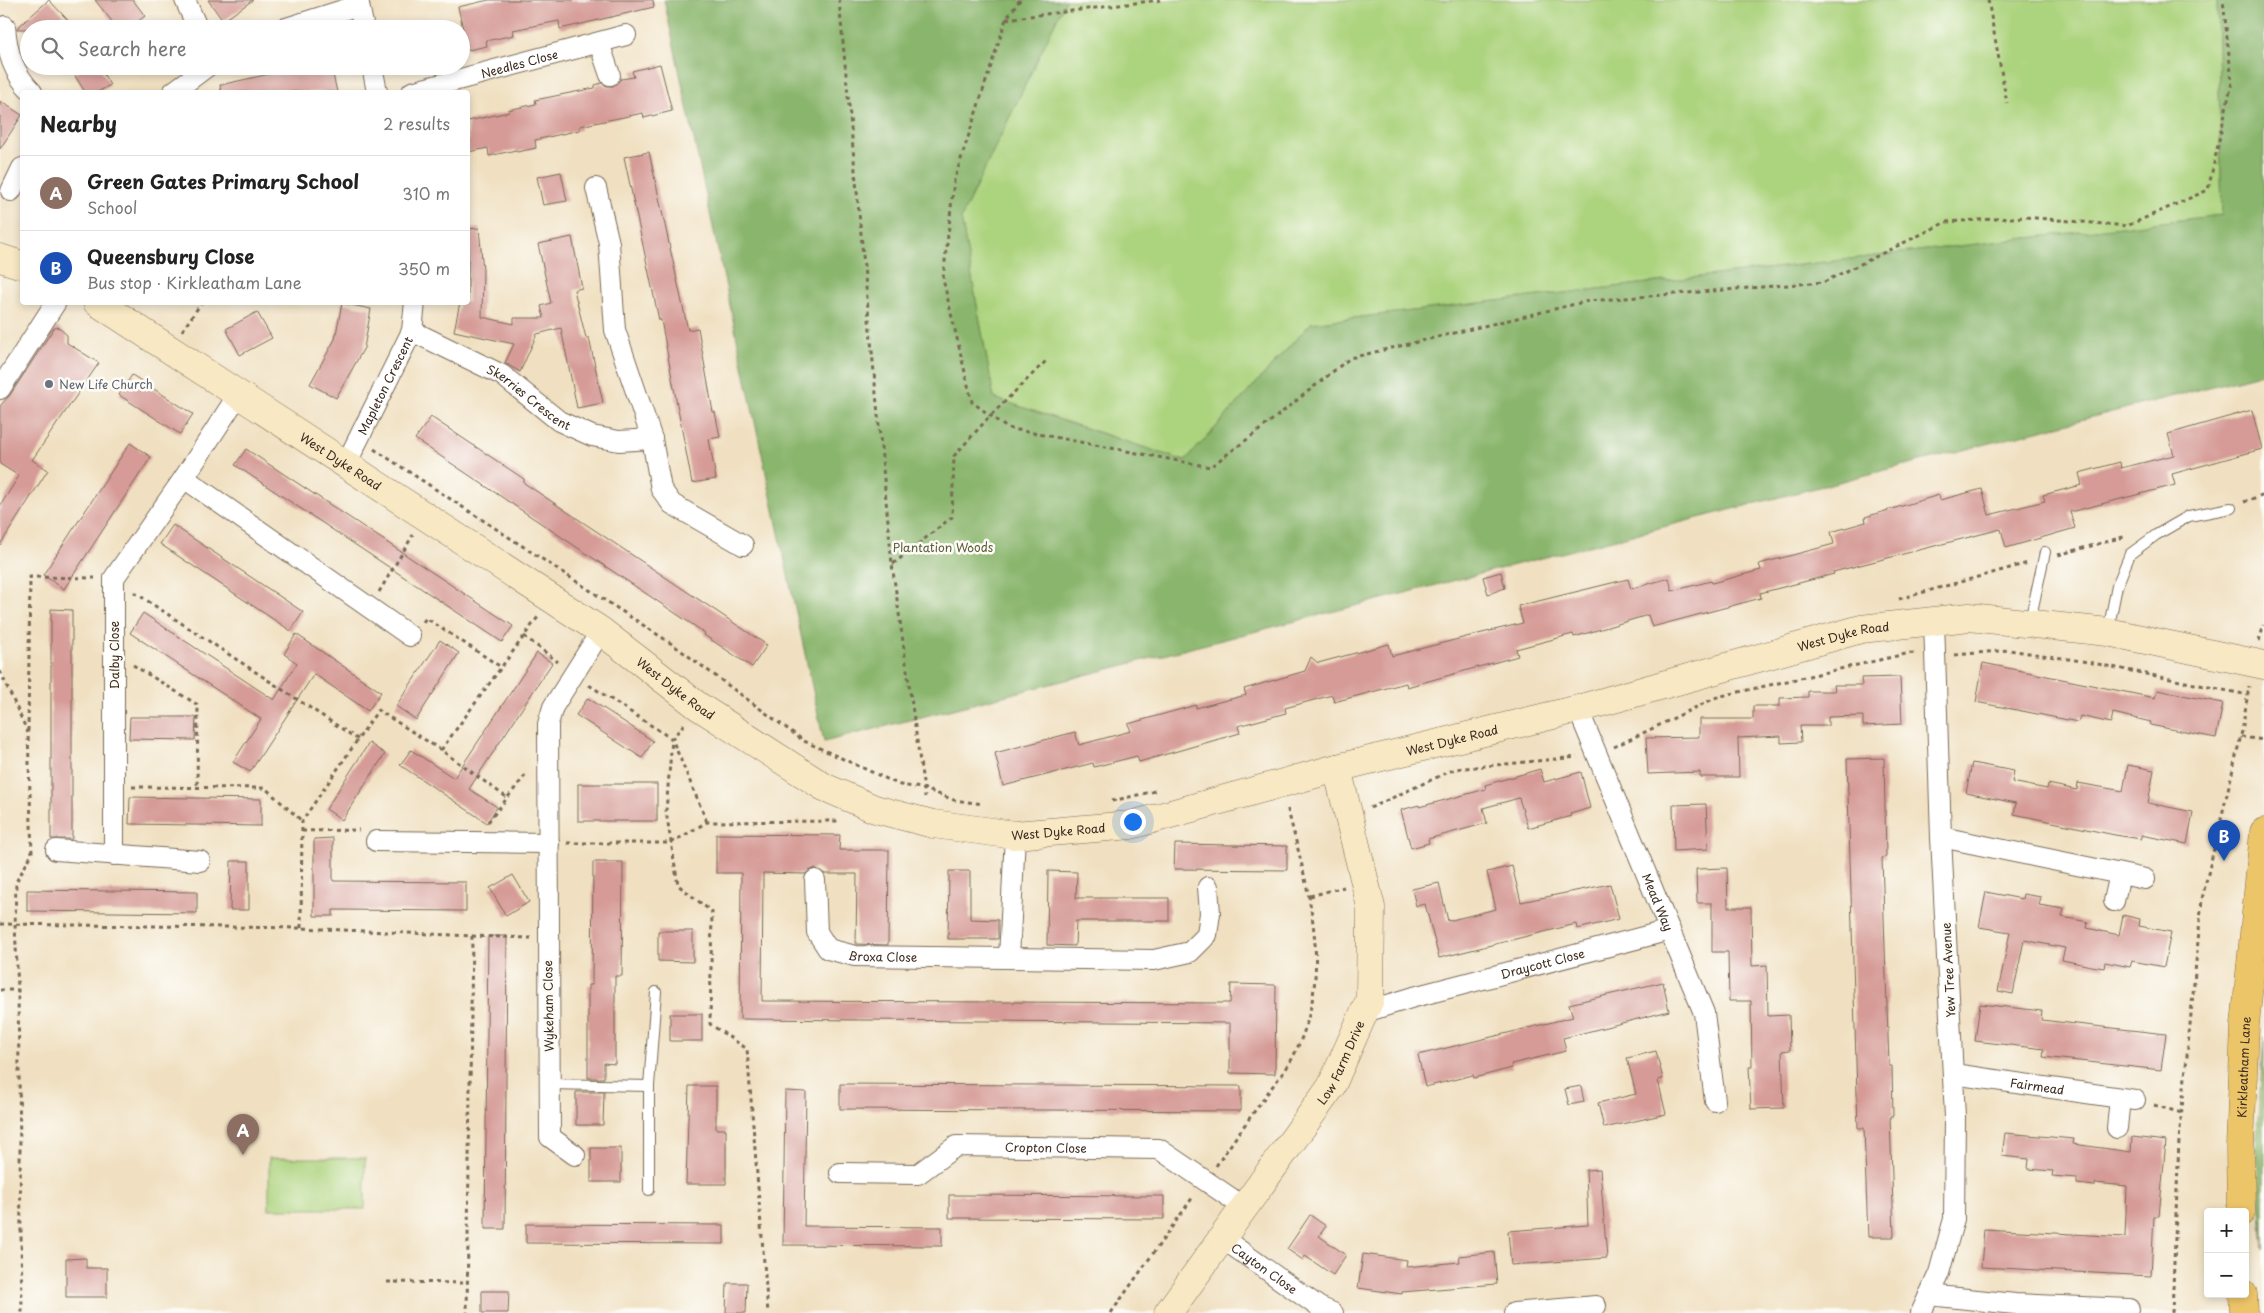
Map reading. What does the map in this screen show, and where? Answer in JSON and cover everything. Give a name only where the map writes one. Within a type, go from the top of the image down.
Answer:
[{"type":"main road","name":"Kirkleatham Lane","points":[[2241,1208],[2240,1147],[2245,1025],[2264,832]]},
{"type":"main road","points":[[2243,1298],[2244,1313]]},
{"type":"street","points":[[185,0],[194,20]]},
{"type":"street","points":[[309,20],[359,3],[362,20]]},
{"type":"street","points":[[5,26],[4,55],[30,90]]},
{"type":"street","name":"Needles Close","points":[[420,90],[626,36]]},
{"type":"street","points":[[598,43],[610,75]]},
{"type":"street","points":[[176,90],[196,75]]},
{"type":"street","points":[[374,75],[377,90]]},
{"type":"street","points":[[11,191],[20,175]]},
{"type":"street","points":[[596,188],[609,243],[615,330],[652,438],[661,489],[672,504],[743,545]]},
{"type":"street","points":[[0,258],[20,265]]},
{"type":"street","points":[[0,388],[54,305]]},
{"type":"street","name":"West Dyke Road","points":[[102,305],[345,466],[601,631],[698,706],[824,787],[874,809],[933,824],[1015,834],[1131,825],[1337,768],[1578,709],[1861,629],[1934,620],[1969,616],[2108,632],[2258,664]]},
{"type":"street","name":"Mapleton Crescent","points":[[345,466],[412,332],[415,305]]},
{"type":"street","name":"Skerries Crescent","points":[[412,332],[502,375],[559,421],[592,436],[619,441],[652,438]]},
{"type":"street","points":[[114,578],[184,478],[238,395]]},
{"type":"street","points":[[184,478],[410,636]]},
{"type":"street","name":"Dalby Close","points":[[114,578],[114,855]]},
{"type":"street","name":"Yew Tree Avenue","points":[[1925,1304],[1938,1273],[1954,1219],[1955,1117],[1941,837],[1934,620]]},
{"type":"street","name":"Wykeham Close","points":[[575,1155],[550,1137],[548,724],[552,707],[601,631]]},
{"type":"street","name":"Mead Way","points":[[1578,709],[1704,1013],[1715,1101]]},
{"type":"street","name":"Low Farm Drive","points":[[1168,1313],[1332,1087],[1370,999],[1371,907],[1337,768]]},
{"type":"street","points":[[1009,958],[1015,834]]},
{"type":"street","points":[[1941,837],[2145,879]]},
{"type":"street","points":[[376,841],[549,843]]},
{"type":"street","points":[[56,850],[200,861]]},
{"type":"street","points":[[2114,901],[2120,874]]},
{"type":"street","name":"Broxa Close","points":[[815,880],[817,932],[828,949],[855,956],[1154,960],[1190,952],[1207,935],[1210,913],[1208,887]]},
{"type":"street","name":"Draycott Close","points":[[1364,1012],[1414,997],[1670,930]]},
{"type":"street","name":"Fairmead","points":[[1953,1074],[2128,1099]]},
{"type":"street","points":[[2116,1128],[2128,1099]]},
{"type":"street","name":"Cropton Close","points":[[840,1172],[918,1174],[956,1146],[1159,1149],[1244,1207]]},
{"type":"street","name":"Cayton Close","points":[[1222,1238],[1319,1307],[1333,1313]]},
{"type":"street","points":[[1925,1304],[2015,1304],[2120,1310]]},
{"type":"street","points":[[1514,1313],[1596,1306]]},
{"type":"lane","points":[[2108,632],[2117,586],[2130,554],[2156,534],[2189,516],[2230,508]]},
{"type":"lane","points":[[2030,623],[2045,555]]},
{"type":"lane","points":[[650,1190],[649,1086],[656,992]]},
{"type":"lane","points":[[549,1084],[649,1086]]},
{"type":"path","points":[[839,0],[892,564],[922,788],[933,824]]},
{"type":"path","points":[[1020,0],[1006,18],[954,181],[943,279],[972,402],[1007,428],[1210,467],[1258,432],[1350,358],[1588,301],[1824,282],[1946,222],[2025,217],[2127,226],[2208,190],[2232,82],[2224,0]]},
{"type":"path","points":[[1006,18],[1160,0]]},
{"type":"path","points":[[1988,0],[2007,103]]},
{"type":"path","points":[[168,349],[200,305]]},
{"type":"path","points":[[892,564],[952,517],[954,456],[990,416],[1048,358]]},
{"type":"path","points":[[358,440],[663,638],[804,740],[900,785],[922,788],[954,800],[990,806]]},
{"type":"path","points":[[2230,508],[2264,494]]},
{"type":"path","points":[[370,608],[424,517]]},
{"type":"path","points":[[1898,600],[2045,555],[2130,535]]},
{"type":"path","points":[[22,1313],[18,990],[15,924],[16,882],[32,854],[28,733],[30,577],[114,578],[359,740]]},
{"type":"path","points":[[440,750],[551,599]]},
{"type":"path","points":[[410,636],[426,618],[501,667]]},
{"type":"path","points":[[2172,1313],[2182,1113],[2202,899],[2241,737],[2248,695],[2258,664],[2264,625]]},
{"type":"path","points":[[524,636],[574,674],[672,739],[707,822]]},
{"type":"path","points":[[1349,818],[1455,769],[1597,755],[1717,696],[1910,653],[1935,656],[2009,650],[2088,662],[2248,695]]},
{"type":"path","points":[[114,653],[198,705],[197,788]]},
{"type":"path","points":[[0,671],[28,733]]},
{"type":"path","points":[[698,706],[672,739],[666,810],[678,885],[712,912],[710,1024],[747,1048],[768,1313]]},
{"type":"path","points":[[301,928],[302,821],[378,710],[440,750],[506,797]]},
{"type":"path","points":[[2241,737],[2264,740]]},
{"type":"path","points":[[473,842],[506,797],[548,750]]},
{"type":"path","points":[[1111,1313],[1292,1059],[1304,1031],[1314,989],[1316,941],[1310,896],[1282,784]]},
{"type":"path","points":[[114,787],[265,788],[302,821]]},
{"type":"path","points":[[1107,802],[1156,791]]},
{"type":"path","points":[[549,843],[672,844],[707,822],[842,821],[845,796]]},
{"type":"path","points":[[302,831],[361,830],[376,841]]},
{"type":"path","points":[[1310,896],[1364,881]]},
{"type":"path","points":[[0,924],[301,928],[548,939]]},
{"type":"path","points":[[467,1313],[472,936]]},
{"type":"path","points":[[0,990],[18,990]]},
{"type":"path","points":[[2128,1099],[2182,1113]]},
{"type":"path","points":[[387,1282],[468,1283]]},
{"type":"green space","name":"Plantation Woods","points":[[664,0],[1066,0],[961,218],[994,398],[1185,461],[1311,323],[2222,215],[2217,0],[2264,0],[2264,373],[824,742]]},
{"type":"green space","points":[[1066,0],[2217,0],[2222,215],[1311,323],[1185,461],[994,398],[961,218]]},
{"type":"green space","points":[[2264,1037],[2264,1249],[2256,1148]]},
{"type":"green space","points":[[269,1158],[365,1158],[365,1209],[269,1209]]},
{"type":"building","points":[[49,0],[68,20],[26,20]]},
{"type":"building","points":[[95,0],[133,0],[145,16],[140,20],[111,20]]},
{"type":"building","points":[[208,0],[253,0],[224,20],[222,20]]},
{"type":"building","points":[[489,0],[653,0],[654,7],[560,29],[559,21],[513,30],[514,35],[486,41],[487,46],[470,50],[470,20],[461,20],[458,7]]},
{"type":"building","points":[[660,64],[672,111],[644,118],[643,113],[580,126],[580,130],[535,140],[536,148],[517,152],[516,150],[489,156],[488,148],[470,152],[470,121],[536,104],[535,100],[595,88],[595,85],[602,83],[607,86],[613,86],[621,79],[634,77],[632,71]]},
{"type":"building","points":[[75,75],[104,75],[110,85],[101,90],[84,90]]},
{"type":"building","points":[[265,75],[333,75],[337,90],[221,90],[220,85]]},
{"type":"building","points":[[0,101],[20,114],[20,118],[0,149]]},
{"type":"building","points":[[649,152],[688,330],[698,328],[713,412],[715,412],[720,437],[709,439],[716,479],[692,483],[661,320],[659,320],[624,157]]},
{"type":"building","points":[[561,172],[567,201],[543,205],[537,177]]},
{"type":"building","points":[[479,228],[483,270],[482,317],[514,324],[514,318],[544,318],[541,306],[551,303],[538,244],[572,237],[582,288],[574,290],[586,338],[589,338],[603,403],[577,408],[561,328],[537,334],[520,372],[505,363],[514,344],[454,331],[459,305],[470,305],[470,229]]},
{"type":"building","points":[[342,305],[371,309],[364,348],[336,398],[310,384],[335,339]]},
{"type":"building","points":[[257,312],[272,338],[240,355],[226,329]]},
{"type":"building","points":[[58,327],[67,335],[67,343],[99,363],[32,460],[48,470],[0,545],[0,506],[19,476],[0,464],[0,406],[10,395],[54,328]]},
{"type":"building","points":[[132,375],[193,414],[180,434],[119,395]]},
{"type":"building","points":[[2252,410],[2262,449],[2172,474],[2175,485],[2070,512],[2075,528],[2006,548],[2001,529],[1833,572],[1834,574],[1760,593],[1761,598],[1652,627],[1648,615],[1574,637],[1573,634],[1516,649],[1518,656],[1407,687],[1406,683],[1334,702],[1332,695],[1285,708],[1286,713],[1238,726],[1240,733],[1139,762],[1137,756],[1094,767],[1093,763],[1003,786],[995,753],[1075,732],[1079,745],[1131,731],[1128,724],[1196,705],[1196,708],[1246,695],[1244,689],[1305,671],[1311,657],[1318,663],[1389,644],[1392,656],[1523,623],[1518,606],[1628,579],[1631,589],[1669,578],[1672,591],[1711,581],[1712,583],[1761,570],[1759,564],[1834,544],[1831,532],[1866,522],[1865,517],[1939,495],[1940,500],[1982,489],[1989,515],[2045,501],[2043,495],[2082,485],[2079,473],[2120,462],[2121,468],[2174,455],[2168,434]]},
{"type":"building","points":[[431,417],[524,479],[524,483],[767,645],[752,667],[704,635],[705,633],[415,439]]},
{"type":"building","points":[[130,443],[151,457],[64,589],[43,575]]},
{"type":"building","points":[[246,449],[513,626],[502,642],[235,465]]},
{"type":"building","points":[[173,525],[303,612],[291,631],[160,544]]},
{"type":"building","points":[[1501,572],[1505,588],[1488,594],[1483,577]]},
{"type":"building","points":[[51,609],[72,610],[72,839],[51,839]]},
{"type":"building","points":[[143,613],[274,700],[297,663],[284,654],[296,634],[381,692],[368,711],[314,674],[250,772],[233,762],[261,719],[130,633]]},
{"type":"building","points":[[440,640],[459,653],[416,720],[396,706]]},
{"type":"building","points":[[537,653],[552,663],[469,789],[497,807],[487,823],[400,765],[411,750],[454,778]]},
{"type":"building","points":[[1983,663],[2155,698],[2157,690],[2223,703],[2216,738],[2150,725],[2151,722],[2113,713],[2111,723],[2080,716],[2078,722],[1976,702]]},
{"type":"building","points":[[1900,677],[1902,724],[1863,726],[1863,716],[1828,717],[1828,726],[1800,726],[1801,742],[1781,743],[1781,736],[1738,738],[1739,777],[1700,777],[1700,772],[1648,774],[1646,738],[1699,737],[1699,719],[1753,719],[1753,706],[1780,706],[1780,698],[1808,697],[1808,691],[1835,691],[1834,685],[1862,685],[1861,678]]},
{"type":"building","points":[[588,698],[653,741],[642,758],[576,715]]},
{"type":"building","points":[[130,717],[196,717],[195,740],[129,739]]},
{"type":"building","points":[[369,743],[385,754],[342,820],[326,809]]},
{"type":"building","points":[[1884,758],[1886,857],[1882,858],[1889,1066],[1892,1066],[1893,1116],[1890,1116],[1894,1237],[1868,1237],[1864,1128],[1858,1128],[1847,759]]},
{"type":"building","points":[[1972,763],[2014,771],[2012,782],[2047,789],[2048,784],[2077,790],[2078,783],[2123,791],[2128,765],[2154,770],[2148,803],[2193,812],[2187,844],[2141,835],[2141,839],[2115,835],[2014,814],[2016,803],[1966,793]]},
{"type":"building","points":[[1540,769],[1544,782],[1581,772],[1590,808],[1570,814],[1571,816],[1528,828],[1519,798],[1483,808],[1487,823],[1428,839],[1429,843],[1411,848],[1401,810],[1486,789],[1485,785]]},
{"type":"building","points":[[578,784],[657,784],[657,821],[578,821]]},
{"type":"building","points":[[130,797],[261,799],[261,826],[129,824]]},
{"type":"building","points":[[1706,804],[1708,849],[1674,851],[1673,805]]},
{"type":"building","points":[[716,834],[840,835],[839,850],[889,850],[888,945],[856,944],[857,874],[825,874],[815,868],[805,874],[763,873],[762,1001],[1230,1003],[1231,984],[1276,985],[1275,1074],[1230,1073],[1230,1023],[740,1019],[741,873],[716,873]]},
{"type":"building","points":[[333,838],[333,881],[466,882],[466,911],[333,910],[333,916],[314,916],[314,839]]},
{"type":"building","points":[[1175,844],[1287,846],[1287,870],[1174,869]]},
{"type":"building","points":[[231,861],[249,861],[249,910],[230,910]]},
{"type":"building","points":[[593,862],[623,862],[622,976],[615,976],[615,1064],[604,1063],[604,1078],[588,1078],[588,985],[592,985]]},
{"type":"building","points":[[1512,866],[1521,902],[1610,884],[1619,919],[1577,929],[1576,924],[1439,958],[1425,904],[1416,906],[1412,889],[1439,883],[1448,921],[1496,909],[1487,872]]},
{"type":"building","points":[[1727,868],[1728,907],[1751,907],[1752,966],[1767,965],[1768,1016],[1789,1015],[1790,1050],[1782,1051],[1784,1108],[1751,1109],[1749,1067],[1752,1067],[1751,1001],[1729,1001],[1728,952],[1712,952],[1712,903],[1697,903],[1696,869]]},
{"type":"building","points":[[949,871],[970,871],[970,919],[998,920],[998,939],[948,939]]},
{"type":"building","points":[[1048,871],[1077,872],[1076,898],[1169,898],[1169,921],[1076,921],[1075,946],[1047,945]]},
{"type":"building","points":[[513,875],[529,902],[506,916],[490,888]]},
{"type":"building","points":[[27,890],[197,892],[197,913],[27,911]]},
{"type":"building","points":[[1986,892],[2022,899],[2023,894],[2041,897],[2039,905],[2064,909],[2062,917],[2088,922],[2087,928],[2119,935],[2123,915],[2140,919],[2139,926],[2171,932],[2164,967],[2132,961],[2130,967],[2105,962],[2104,968],[2091,966],[2062,960],[2065,948],[2024,940],[2013,994],[1998,991],[2010,932],[1979,927]]},
{"type":"building","points":[[658,931],[693,931],[693,962],[658,961]]},
{"type":"building","points":[[488,936],[507,936],[505,1229],[485,1229]]},
{"type":"building","points":[[1663,982],[1669,1011],[1563,1038],[1566,1051],[1511,1064],[1512,1068],[1474,1078],[1473,1075],[1425,1087],[1418,1055],[1573,1017],[1569,1004]]},
{"type":"building","points":[[1980,1004],[2042,1011],[2041,1020],[2166,1034],[2161,1070],[2043,1057],[2044,1049],[1975,1041]]},
{"type":"building","points":[[670,1014],[702,1014],[702,1041],[670,1041]]},
{"type":"building","points":[[1656,1051],[1663,1079],[1658,1080],[1666,1114],[1604,1128],[1598,1103],[1636,1094],[1627,1058]]},
{"type":"building","points":[[840,1084],[1241,1086],[1241,1111],[840,1109]]},
{"type":"building","points":[[689,1086],[716,1086],[716,1129],[726,1129],[726,1184],[686,1184]]},
{"type":"building","points":[[1581,1086],[1584,1102],[1569,1105],[1565,1089]]},
{"type":"building","points":[[785,1091],[806,1092],[804,1226],[942,1227],[942,1246],[783,1245]]},
{"type":"building","points":[[576,1092],[604,1092],[603,1125],[576,1125]]},
{"type":"building","points":[[2005,1133],[2074,1139],[2073,1144],[2131,1152],[2132,1137],[2166,1141],[2159,1216],[2154,1216],[2151,1276],[1981,1267],[1984,1229],[2125,1237],[2127,1186],[2095,1183],[2095,1186],[2077,1184],[2077,1178],[2052,1176],[2053,1171],[2028,1169],[2029,1159],[2002,1156]]},
{"type":"building","points":[[591,1148],[621,1148],[621,1182],[591,1182]]},
{"type":"building","points":[[1600,1169],[1607,1258],[1511,1265],[1508,1231],[1588,1225],[1586,1170]]},
{"type":"building","points":[[949,1195],[1164,1196],[1164,1219],[949,1218]]},
{"type":"building","points":[[1310,1215],[1326,1226],[1319,1236],[1346,1255],[1333,1275],[1305,1256],[1303,1260],[1287,1249]]},
{"type":"building","points":[[526,1224],[724,1225],[724,1244],[526,1243]]},
{"type":"building","points":[[1494,1252],[1497,1284],[1402,1292],[1402,1294],[1358,1288],[1363,1254],[1407,1260],[1406,1267],[1460,1262],[1459,1256]]},
{"type":"building","points":[[86,1258],[86,1268],[107,1268],[107,1297],[66,1297],[66,1259]]},
{"type":"building","points":[[727,1283],[747,1283],[746,1313],[726,1313]]},
{"type":"building","points":[[482,1291],[509,1291],[508,1313],[482,1313]]},
{"type":"place","name":"New Life Church","points":[[49,384]]},
{"type":"place","name":"Queensbury Close","points":[[2224,861]]},
{"type":"place","name":"Green Gates Primary School","points":[[243,1155]]}]
